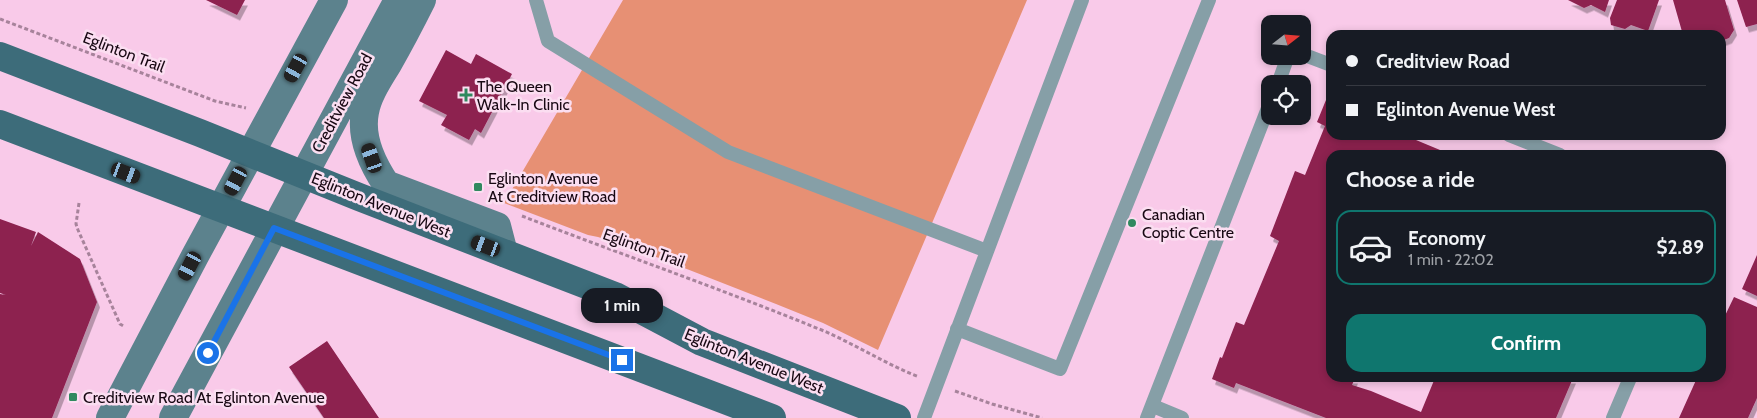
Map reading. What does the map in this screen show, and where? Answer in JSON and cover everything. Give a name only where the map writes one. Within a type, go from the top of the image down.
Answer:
[{"type":"main road","points":[[110,418],[250,153],[334,0]]},
{"type":"main road","name":"Creditview Road","points":[[173,418],[398,0]]},
{"type":"main road","points":[[422,0],[370,95],[365,113],[365,136],[368,147],[376,169],[386,184],[497,226],[504,253]]},
{"type":"main road","name":"Eglinton Avenue West","points":[[0,56],[615,296],[702,342],[897,418]]},
{"type":"main road","points":[[0,124],[772,418]]},
{"type":"lane","points":[[536,0],[548,41],[728,152],[987,251]]},
{"type":"lane","points":[[924,418],[1082,0]]},
{"type":"lane","points":[[958,329],[1060,369],[1209,0]]},
{"type":"lane","points":[[1311,57],[1326,63]]},
{"type":"lane","points":[[1182,418],[1150,412],[1261,125]]},
{"type":"lane","points":[[1522,140],[1548,150]]},
{"type":"lane","points":[[1614,418],[1628,382]]},
{"type":"path","name":"Eglinton Trail","points":[[0,18],[215,101],[240,106]]},
{"type":"path","points":[[79,203],[76,224],[78,230],[120,324],[125,327]]},
{"type":"path","name":"Eglinton Trail","points":[[522,216],[668,270],[825,332],[903,371]]},
{"type":"path","points":[[968,396],[1042,418]]},
{"type":"shaded area","points":[[623,0],[1027,0],[878,350],[823,323],[776,304],[646,253],[588,235],[504,203]]},
{"type":"building","points":[[206,0],[245,0],[237,15]]},
{"type":"building","points":[[1568,0],[1609,0],[1605,12],[1591,5],[1584,8]]},
{"type":"building","points":[[1617,0],[1659,0],[1648,30],[1631,25],[1625,29],[1611,25],[1610,18]]},
{"type":"building","points":[[1673,0],[1725,0],[1734,30],[1729,38],[1726,39],[1726,30],[1682,30]]},
{"type":"building","points":[[1737,0],[1757,0],[1757,24],[1746,27]]},
{"type":"building","points":[[446,50],[471,64],[476,54],[512,74],[481,133],[475,129],[469,140],[441,125],[447,115],[419,101]]},
{"type":"building","points":[[1326,100],[1326,140],[1416,140],[1440,150],[1326,150],[1326,382],[1353,382],[1352,385],[1421,412],[1433,382],[1571,382],[1556,418],[1326,418],[1236,383],[1234,388],[1212,379],[1236,322],[1244,325],[1279,241],[1270,236],[1295,171],[1305,175],[1325,126],[1317,122]]},
{"type":"building","points":[[0,219],[36,232],[31,246],[38,232],[80,259],[97,302],[52,418],[0,418],[0,294],[6,295],[0,293]]},
{"type":"building","points":[[1757,255],[1757,296],[1742,289]]},
{"type":"building","points":[[1734,297],[1757,307],[1757,398],[1748,418],[1679,418],[1695,382],[1726,382],[1726,314]]},
{"type":"building","points":[[327,341],[379,418],[324,418],[289,367]]},
{"type":"place","name":"The Queen Walk-In Clinic","points":[[466,95]]},
{"type":"place","name":"Eglinton Avenue At Creditview Road","points":[[478,187]]},
{"type":"place","name":"Canadian Coptic Centre","points":[[1132,223]]},
{"type":"place","name":"Creditview Road At Eglinton Avenue","points":[[73,397]]},
{"type":"route","points":[[208,353],[274,228],[622,360]]}]
